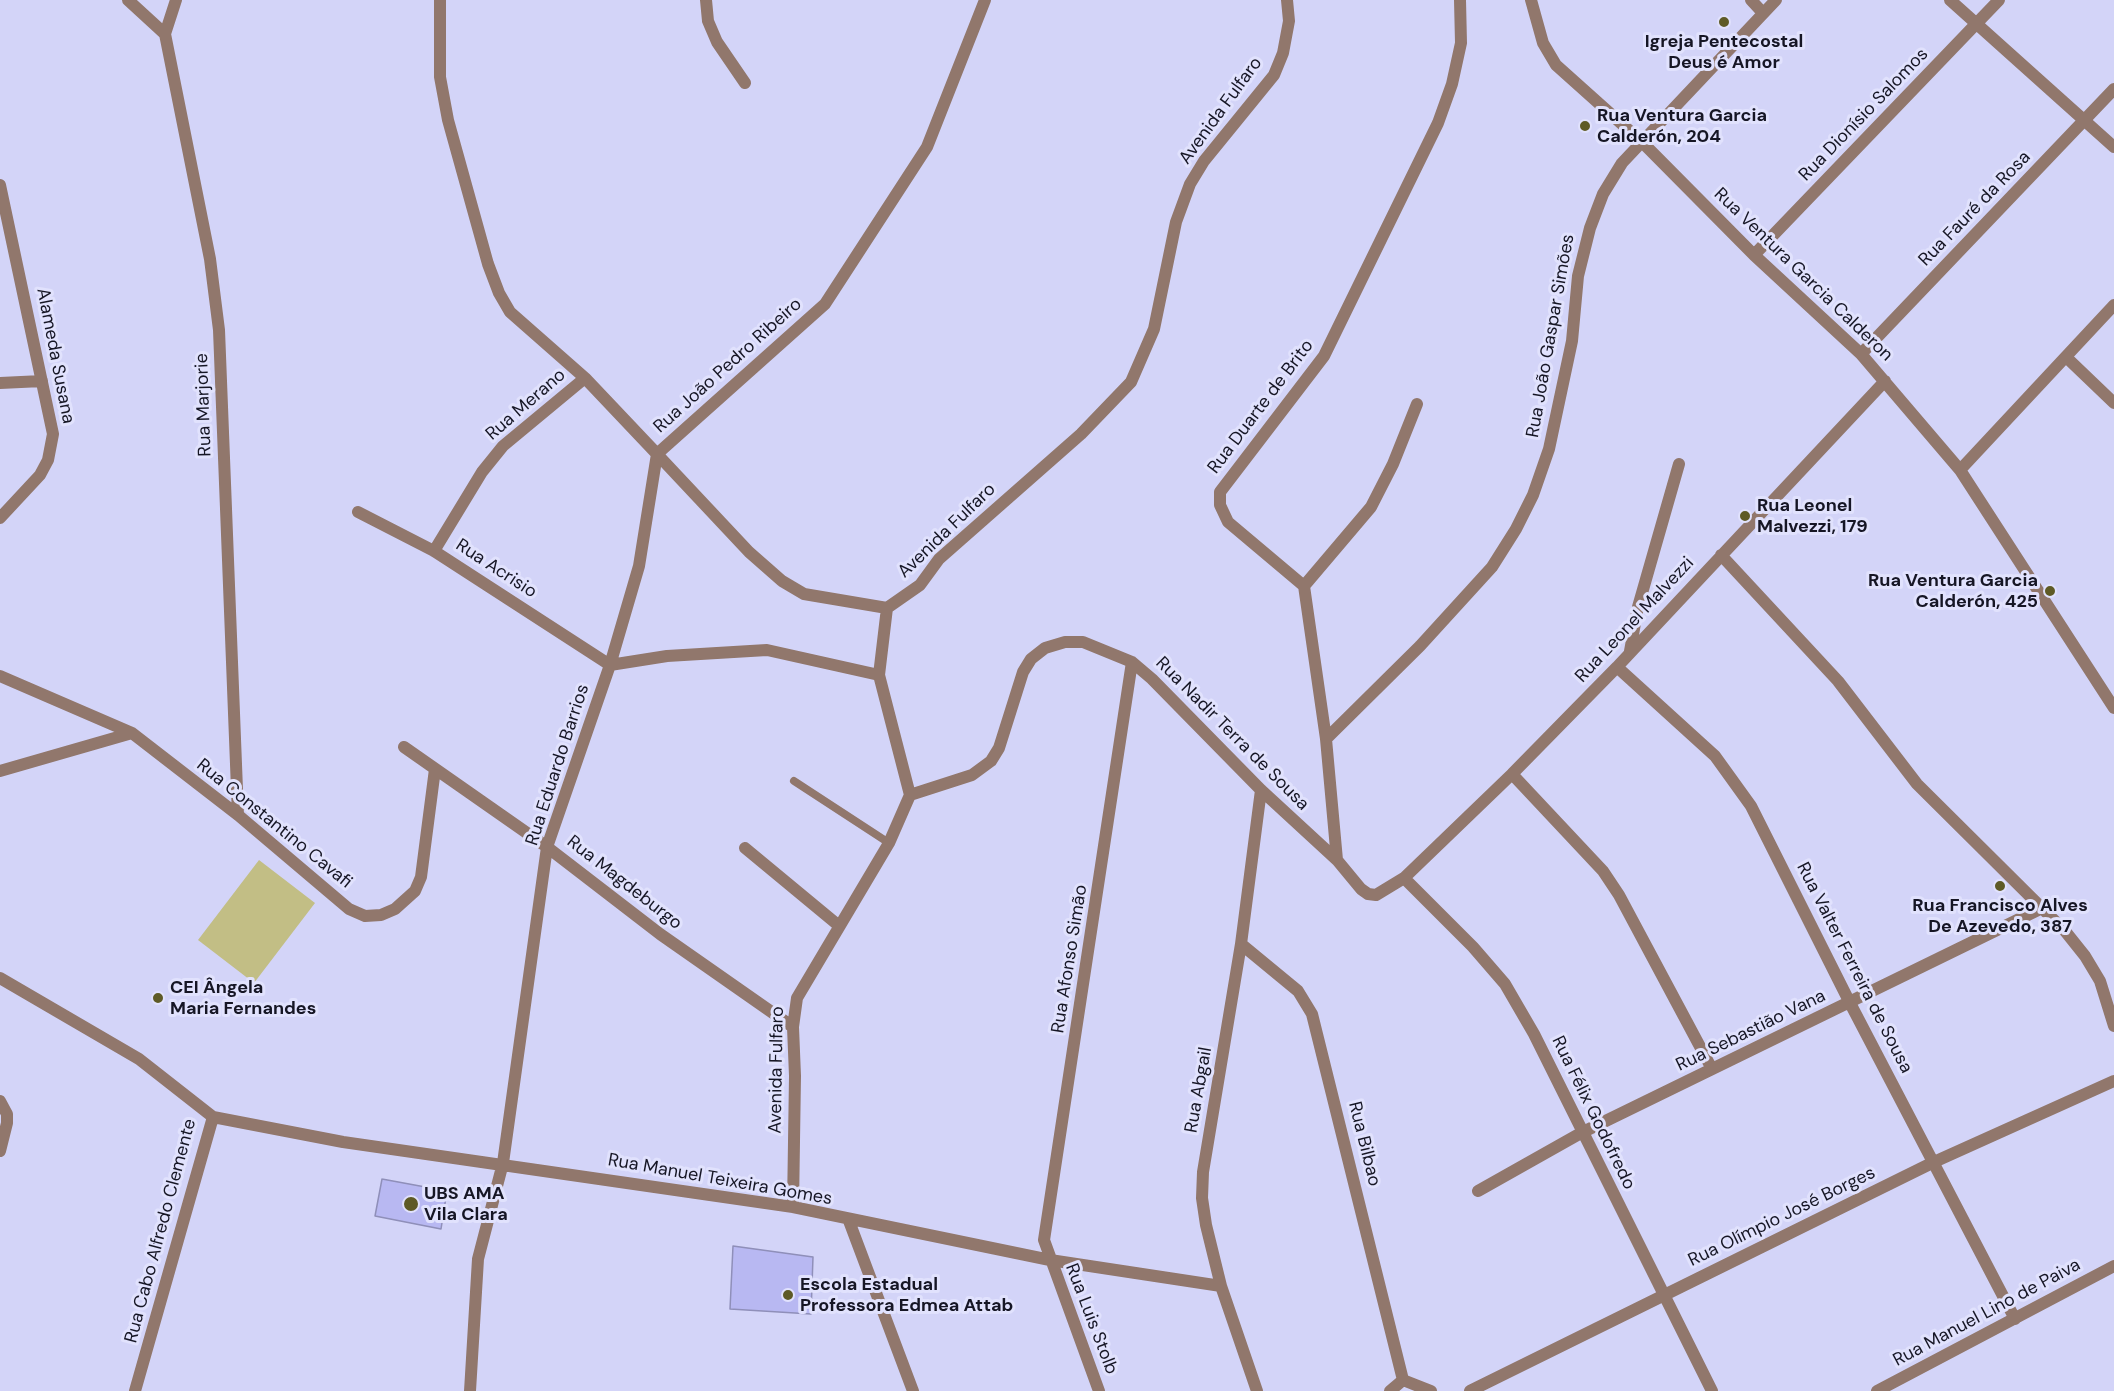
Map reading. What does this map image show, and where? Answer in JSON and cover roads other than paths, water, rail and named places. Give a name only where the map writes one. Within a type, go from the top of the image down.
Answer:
[{"type":"street","points":[[128,0],[165,34]]},
{"type":"street","name":"Rua Marjorie","points":[[176,0],[165,34],[210,259],[219,330],[238,815]]},
{"type":"street","name":"Rua João Pedro Ribeiro","points":[[440,0],[440,77],[448,120],[488,264],[510,312],[585,378],[657,454],[825,304],[927,147],[985,0]]},
{"type":"street","points":[[706,0],[708,21],[717,42],[746,82]]},
{"type":"street","name":"Avenida Fulfaro","points":[[887,608],[920,585],[939,559],[1082,434],[1131,382],[1154,329],[1176,222],[1190,184],[1204,161],[1274,75],[1282,53],[1289,21],[1287,0]]},
{"type":"street","name":"Rua Duarte de Brito","points":[[1304,586],[1228,522],[1220,505],[1220,492],[1324,356],[1438,123],[1452,84],[1461,43],[1461,0]]},
{"type":"street","name":"Rua Ventura Garcia Calderon","points":[[1531,0],[1543,43],[1556,64],[1642,142],[1754,255],[1861,354],[1960,470],[2113,703]]},
{"type":"street","points":[[1751,0],[1763,13]]},
{"type":"street","name":"Rua João Gaspar Simões","points":[[1326,739],[1420,646],[1484,576],[1516,530],[1533,495],[1549,449],[1572,341],[1578,276],[1590,228],[1603,194],[1622,163],[1776,0]]},
{"type":"street","points":[[1950,0],[2114,147]]},
{"type":"street","name":"Rua Dionísio Salomos","points":[[1754,255],[1999,0]]},
{"type":"street","name":"Rua Fauré da Rosa","points":[[1861,354],[2114,89]]},
{"type":"street","name":"Alameda Susana","points":[[0,185],[53,434],[48,460],[40,475],[0,518]]},
{"type":"street","points":[[1960,470],[2114,305]]},
{"type":"street","points":[[2066,357],[2114,403]]},
{"type":"street","name":"Rua Merano","points":[[434,551],[482,472],[503,446],[585,378]]},
{"type":"street","points":[[0,383],[42,381]]},
{"type":"street","name":"Rua Leonel Malvezzi","points":[[1404,878],[1512,774],[1617,667],[1885,381]]},
{"type":"street","points":[[1337,860],[1326,739],[1304,586],[1371,507],[1393,464],[1417,404]]},
{"type":"street","points":[[657,454],[749,552],[782,581],[804,594],[887,608],[879,675],[910,795]]},
{"type":"street","name":"Rua Eduardo Barrios","points":[[470,1391],[478,1259],[503,1163],[547,847],[610,665],[639,566],[657,454]]},
{"type":"street","points":[[1630,652],[1638,607],[1679,464]]},
{"type":"street","name":"Rua Acrisio","points":[[358,512],[434,551],[610,665]]},
{"type":"street","points":[[1721,555],[1838,681],[1917,784],[2042,908],[2085,956],[2100,981],[2114,1026]]},
{"type":"street","name":"Rua Nadir Terra de Sousa","points":[[910,795],[972,775],[991,761],[999,748],[1023,672],[1031,658],[1045,648],[1065,642],[1083,642],[1132,662],[1152,679],[1261,790],[1337,860],[1368,894],[1376,895],[1404,878]]},
{"type":"street","points":[[610,665],[667,656],[767,650],[879,675]]},
{"type":"street","name":"Rua Afonso Simão","points":[[1050,1260],[1044,1240],[1132,662]]},
{"type":"street","name":"Rua Valter Ferreira de Sousa","points":[[1617,667],[1715,756],[1751,806],[1850,1003],[2015,1319]]},
{"type":"street","name":"Rua Constantino Cavafi","points":[[0,676],[132,733],[238,815],[350,909],[365,916],[381,915],[407,901],[416,891],[421,877],[435,769]]},
{"type":"street","points":[[0,771],[132,733]]},
{"type":"street","name":"Rua Magdeburgo","points":[[404,747],[547,847],[660,934],[793,1027]]},
{"type":"street","points":[[1512,774],[1603,871],[1620,895],[1712,1069]]},
{"type":"street","name":"Rua Abgail","points":[[1257,1391],[1221,1286],[1206,1225],[1203,1172],[1241,944],[1261,790]]},
{"type":"street","name":"Avenida Fulfaro","points":[[793,1208],[795,1076],[793,1027],[797,998],[838,925],[889,843],[910,795]]},
{"type":"street","points":[[745,849],[838,925]]},
{"type":"street","name":"Rua Félix Godofredo","points":[[1404,878],[1473,947],[1505,984],[1534,1034],[1662,1296],[1712,1391]]},
{"type":"street","name":"Rua Sebastião Vana","points":[[1478,1191],[1581,1133],[2042,908]]},
{"type":"street","name":"Rua Bilbao","points":[[1241,944],[1298,991],[1312,1014],[1403,1380]]},
{"type":"street","name":"Rua Cabo Alfredo Clemente","points":[[0,978],[140,1059],[213,1117],[135,1391]]},
{"type":"street","name":"Rua Olímpio José Borges","points":[[1470,1391],[1934,1162],[2114,1081]]},
{"type":"street","points":[[0,1101],[7,1114],[0,1151]]},
{"type":"street","name":"Rua Manuel Teixeira Gomes","points":[[213,1117],[343,1142],[503,1163],[793,1208],[1050,1260],[1221,1286]]},
{"type":"street","points":[[849,1221],[913,1391]]},
{"type":"street","name":"Rua Luis Stolb","points":[[1050,1260],[1099,1391]]},
{"type":"street","name":"Rua Manuel Lino de Paiva","points":[[1877,1391],[2114,1266]]},
{"type":"street","points":[[1390,1391],[1403,1380],[1431,1391]]},
{"type":"lane","points":[[794,781],[889,843]]},
{"type":"place","name":"Igreja Pentecostal Deus é Amor","points":[[1724,22]]},
{"type":"place","name":"Rua Ventura Garcia Calderón, 204","points":[[1585,126]]},
{"type":"place","name":"Rua Leonel Malvezzi, 179","points":[[1745,516]]},
{"type":"place","name":"Rua Ventura Garcia Calderón, 425","points":[[2050,591]]},
{"type":"place","name":"Rua Francisco Alves De Azevedo, 387","points":[[2000,886]]},
{"type":"place","name":"CEI Ângela Maria Fernandes","points":[[158,998]]},
{"type":"place","name":"UBS AMA Vila Clara","points":[[411,1204]]},
{"type":"place","name":"Escola Estadual Professora Edmea Attab","points":[[788,1295]]}]
